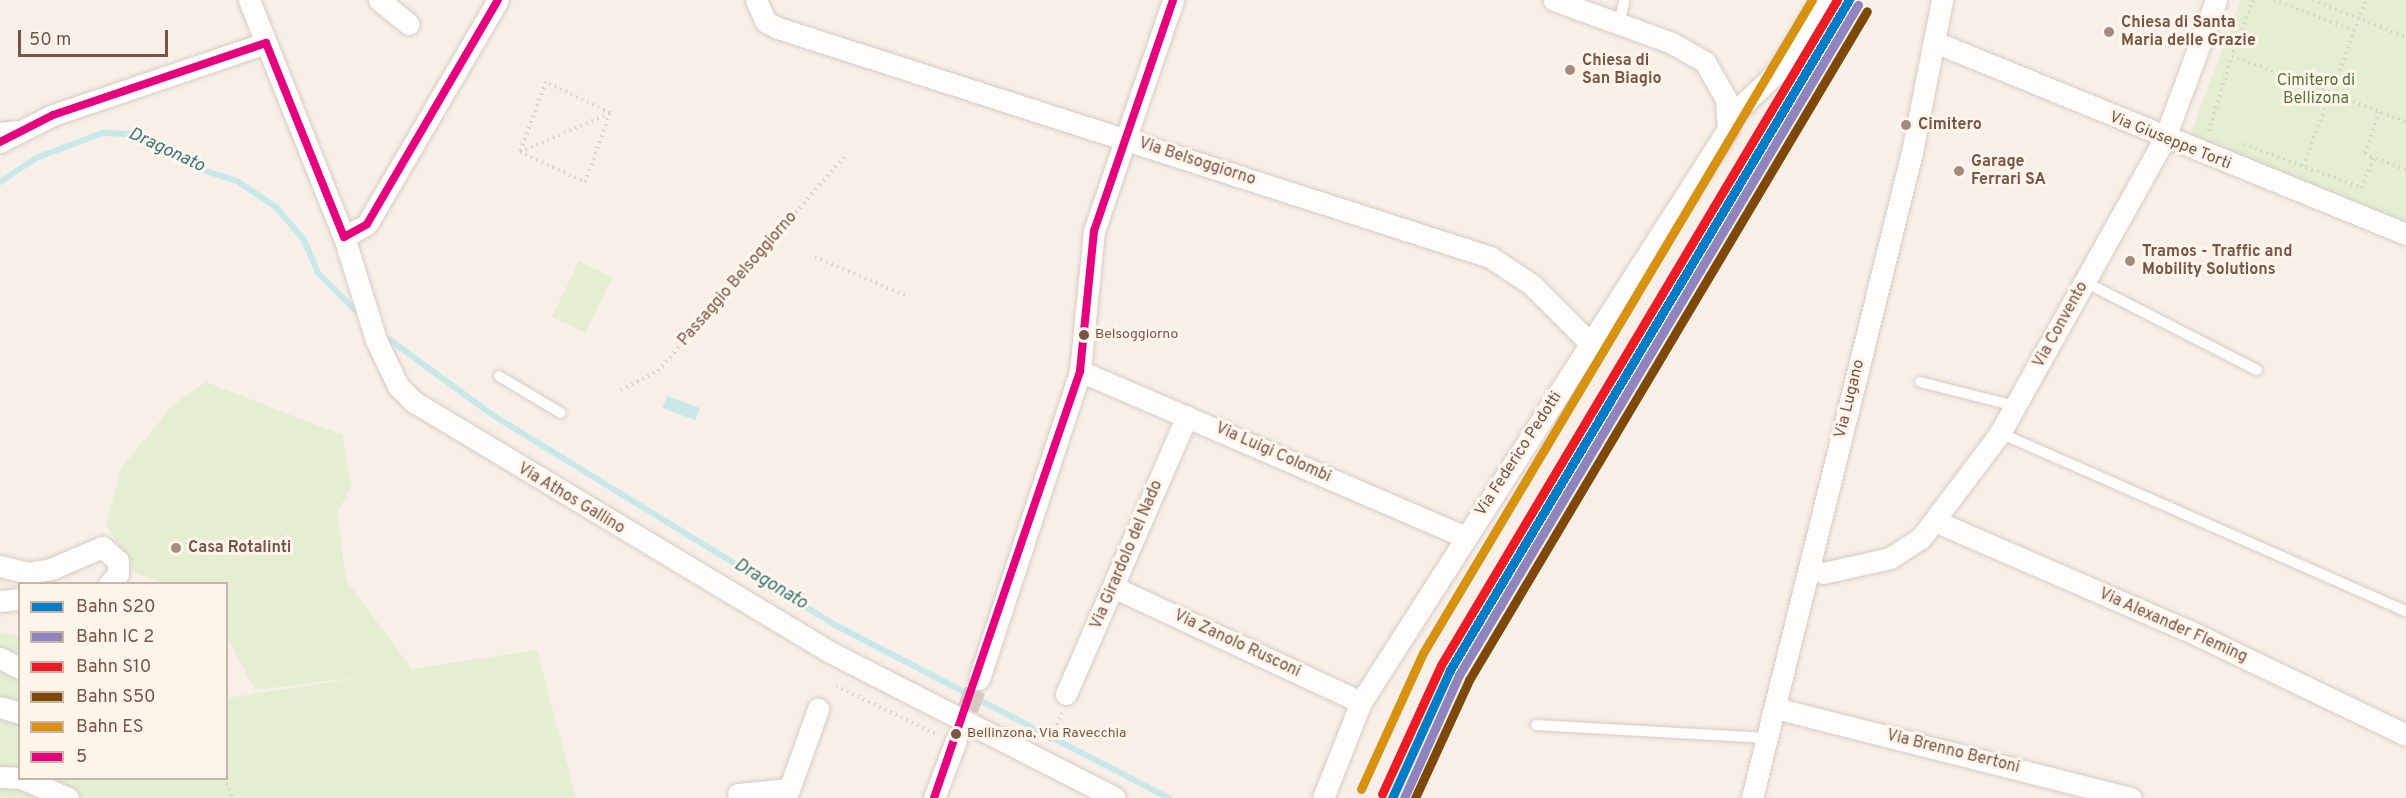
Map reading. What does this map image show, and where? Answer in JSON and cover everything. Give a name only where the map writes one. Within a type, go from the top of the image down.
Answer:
[{"type":"street","name":"Via Athos Gallino","points":[[249,0],[345,237],[376,340],[398,386],[414,402],[828,651],[1115,798]]},
{"type":"street","points":[[379,0],[409,24]]},
{"type":"street","points":[[345,237],[368,224],[498,0]]},
{"type":"street","name":"Via Belsoggiorno","points":[[756,0],[766,22],[778,28],[1490,257],[1531,284],[1590,344]]},
{"type":"street","points":[[979,679],[1080,371],[1094,231],[1173,0]]},
{"type":"street","points":[[1554,0],[1672,43],[1705,62],[1718,80],[1729,118]]},
{"type":"street","name":"Via Federico Pedotti","points":[[1323,798],[1361,702],[1725,136],[1729,118],[1778,71],[1821,0]]},
{"type":"street","name":"Via Lugano","points":[[1752,798],[1937,43],[1942,0]]},
{"type":"street","name":"Via Convento","points":[[1823,573],[1890,558],[1937,522],[2000,433],[2164,140],[2216,0]]},
{"type":"street","points":[[0,142],[34,125],[266,43]]},
{"type":"street","name":"Via Giuseppe Torti","points":[[1937,43],[2164,140],[2406,234]]},
{"type":"street","name":"Via Luigi Colombi","points":[[1080,371],[1465,537]]},
{"type":"street","name":"Via Girardolo del Nado","points":[[1066,694],[1187,416]]},
{"type":"street","name":"Via Alexander Fleming","points":[[1937,522],[2187,630],[2406,735]]},
{"type":"street","points":[[0,566],[45,571],[102,547],[118,561],[118,574],[111,582]]},
{"type":"street","name":"Via Zanolo Rusconi","points":[[1113,587],[1361,702]]},
{"type":"street","points":[[0,601],[18,599]]},
{"type":"street","points":[[0,658],[18,667]]},
{"type":"street","points":[[0,707],[18,712]]},
{"type":"street","name":"Via Brenno Bertoni","points":[[1775,708],[2131,798]]},
{"type":"street","points":[[738,794],[787,793],[818,709]]},
{"type":"street","points":[[934,798],[956,742]]},
{"type":"street","points":[[0,777],[18,778]]},
{"type":"street","points":[[25,780],[68,798]]},
{"type":"lane","points":[[1619,24],[1624,2]]},
{"type":"lane","points":[[0,128],[34,125]]},
{"type":"lane","points":[[2085,282],[2257,369]]},
{"type":"lane","points":[[499,376],[561,413]]},
{"type":"lane","points":[[1920,382],[2015,406]]},
{"type":"lane","points":[[2000,433],[2406,611]]},
{"type":"lane","points":[[1536,725],[1767,738]]},
{"type":"path","points":[[2217,134],[2207,130],[2253,0]]},
{"type":"path","points":[[2274,0],[2353,30]]},
{"type":"path","points":[[2313,0],[2406,37]]},
{"type":"path","points":[[2303,166],[2366,0]]},
{"type":"path","points":[[2232,56],[2406,122]]},
{"type":"path","points":[[520,152],[546,82],[610,113]]},
{"type":"path","points":[[2379,112],[2365,154],[2406,170]]},
{"type":"path","points":[[520,152],[585,182],[610,113]]},
{"type":"path","points":[[520,152],[610,113]]},
{"type":"path","points":[[2239,142],[2362,188],[2374,157]]},
{"type":"path","name":"Passaggio Belsoggiorno","points":[[621,390],[658,371],[846,155]]},
{"type":"path","points":[[815,257],[909,297]]},
{"type":"path","points":[[828,651],[836,686]]},
{"type":"path","points":[[818,709],[836,686]]},
{"type":"path","points":[[836,686],[956,742]]},
{"type":"path","points":[[225,780],[233,798]]},
{"type":"green space","name":"Cimitero di Bellizona","points":[[2241,0],[2406,0],[2406,224],[2189,137]]},
{"type":"green space","points":[[579,261],[612,277],[585,333],[552,317]]},
{"type":"green space","points":[[206,382],[342,435],[352,487],[337,512],[346,580],[412,669],[537,650],[576,798],[0,798],[0,632],[18,636],[18,780],[228,780],[228,698],[377,675],[255,690],[228,639],[228,582],[160,582],[137,574],[106,525],[121,468],[173,405]]},
{"type":"water","points":[[667,396],[700,408],[695,420],[663,408]]},
{"type":"waterway","name":"Dragonato","points":[[0,182],[36,158],[102,133],[138,134],[187,165],[237,181],[276,207],[304,240],[318,273],[355,310]]},
{"type":"waterway","name":"Dragonato","points":[[390,340],[494,416],[837,626],[1169,798]]},
{"type":"tunnel","points":[[957,738],[979,679]]},
{"type":"rail line","name":"ES","points":[[1361,789],[1423,653],[1812,0]]},
{"type":"rail line","name":"S10","points":[[1382,794],[1441,665],[1837,0]]},
{"type":"rail line","name":"S20","points":[[1392,798],[1450,670],[1849,0]]},
{"type":"rail line","name":"S50","points":[[1415,798],[1469,680],[1867,11]]},
{"type":"transit line","name":"5","points":[[344,237],[367,224],[498,0]]},
{"type":"transit line","name":"5","points":[[934,798],[1080,371],[1094,231],[1173,0]]},
{"type":"transit line","points":[[1404,798],[1459,675],[1858,5]]},
{"type":"transit line","name":"5","points":[[266,43],[344,237]]},
{"type":"transit line","name":"5","points":[[0,142],[53,115],[266,43]]},
{"type":"place","name":"Chiesa di Santa Maria delle Grazie","points":[[2109,32]]},
{"type":"place","name":"Chiesa di San Biagio","points":[[1570,70]]},
{"type":"place","name":"Cimitero","points":[[1906,125]]},
{"type":"place","name":"Garage Ferrari SA","points":[[1959,171]]},
{"type":"place","name":"Tramos - Traffic and Mobility Solutions","points":[[2130,261]]},
{"type":"place","name":"Belsoggiorno","points":[[1084,335]]},
{"type":"place","name":"Casa Rotalinti","points":[[176,548]]},
{"type":"place","name":"Bellinzona, Via Ravecchia","points":[[956,734]]}]
